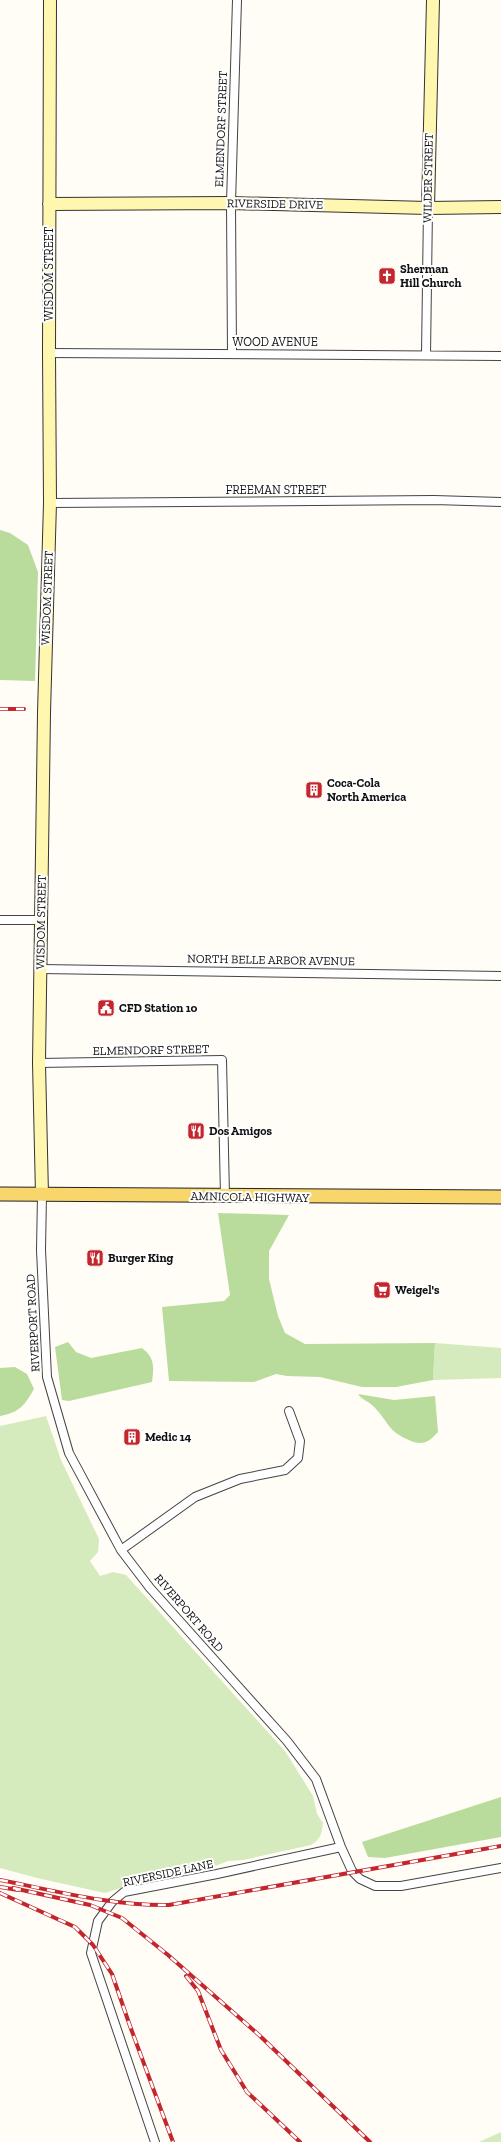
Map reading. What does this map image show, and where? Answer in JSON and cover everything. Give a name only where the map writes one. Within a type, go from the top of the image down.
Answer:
[{"type":"main road","name":"AMNICOLA HIGHWAY","points":[[0,1194],[501,1197]]},
{"type":"street","name":"WISDOM STREET","points":[[42,1195],[39,1063],[44,713],[50,504],[50,0]]},
{"type":"street","name":"ELMENDORF STREET","points":[[232,354],[231,203],[237,0]]},
{"type":"street","name":"WILDER STREET","points":[[426,355],[433,0]]},
{"type":"street","name":"RIVERSIDE DRIVE","points":[[49,204],[231,203],[428,208],[501,207]]},
{"type":"street","name":"WOOD AVENUE","points":[[49,352],[501,356]]},
{"type":"street","name":"FREEMAN STREET","points":[[50,504],[434,500],[501,502]]},
{"type":"street","points":[[0,920],[41,920]]},
{"type":"street","name":"NORTH BELLE ARBOR AVENUE","points":[[41,969],[501,976]]},
{"type":"street","name":"ELMENDORF STREET","points":[[39,1063],[222,1060],[225,1196]]},
{"type":"street","name":"RIVERPORT ROAD","points":[[42,1195],[41,1250],[47,1377],[69,1453],[121,1550],[150,1588],[294,1750],[316,1779],[341,1847],[353,1873],[360,1879],[375,1886],[401,1886],[501,1868]]},
{"type":"street","points":[[121,1550],[195,1497],[240,1479],[285,1470],[298,1458],[300,1441],[289,1411]]},
{"type":"street","name":"RIVERSIDE LANE","points":[[155,2142],[92,1953],[98,1921],[112,1902],[124,1892],[226,1873],[341,1847]]},
{"type":"green space","points":[[0,530],[10,533],[28,545],[38,572],[35,681],[0,680]]},
{"type":"green space","points":[[218,1213],[289,1215],[269,1251],[269,1279],[278,1316],[285,1333],[305,1344],[435,1343],[433,1380],[396,1387],[362,1387],[320,1377],[287,1376],[276,1374],[254,1382],[169,1381],[162,1307],[224,1301],[230,1295]]},
{"type":"green space","points":[[68,1342],[76,1352],[91,1358],[142,1348],[149,1355],[153,1363],[152,1382],[69,1401],[62,1400],[55,1347]]},
{"type":"green space","points":[[435,1343],[501,1348],[501,1378],[433,1380]]},
{"type":"green space","points":[[15,1367],[27,1374],[34,1389],[21,1407],[0,1416],[0,1368]]},
{"type":"green space","points":[[358,1394],[394,1400],[435,1396],[438,1432],[432,1438],[423,1443],[411,1441],[392,1429],[378,1411]]},
{"type":"green space","points":[[46,1416],[61,1460],[99,1539],[98,1552],[90,1561],[100,1576],[113,1572],[126,1575],[285,1751],[313,1796],[317,1814],[323,1823],[320,1836],[311,1845],[243,1860],[228,1861],[205,1870],[130,1885],[105,1893],[0,1868],[0,1426]]},
{"type":"green space","points":[[501,1797],[501,1837],[385,1858],[368,1857],[362,1842]]},
{"type":"green space","points":[[501,2132],[501,2142],[479,2142]]},
{"type":"railway","points":[[0,709],[24,709]]},
{"type":"railway","points":[[0,1880],[105,1900],[148,1905],[169,1905],[501,1846]]},
{"type":"railway","points":[[0,1887],[18,1890]]},
{"type":"railway","points":[[13,1888],[90,1905],[122,1918],[168,1955],[259,2035],[370,2142]]},
{"type":"railway","points":[[0,1893],[75,1927],[93,1945],[112,1974],[173,2142]]},
{"type":"railway","points":[[186,1976],[198,1991],[221,2050],[247,2092],[300,2142]]},
{"type":"place","name":"Sherman Hill Church","points":[[387,276]]},
{"type":"place","name":"Coca-Cola North America","points":[[314,790]]},
{"type":"place","name":"CFD Station 10","points":[[106,1008]]},
{"type":"place","name":"Dos Amigos","points":[[196,1131]]},
{"type":"place","name":"Burger King","points":[[95,1258]]},
{"type":"place","name":"Weigel's","points":[[382,1290]]},
{"type":"place","name":"Medic 14","points":[[132,1437]]}]
